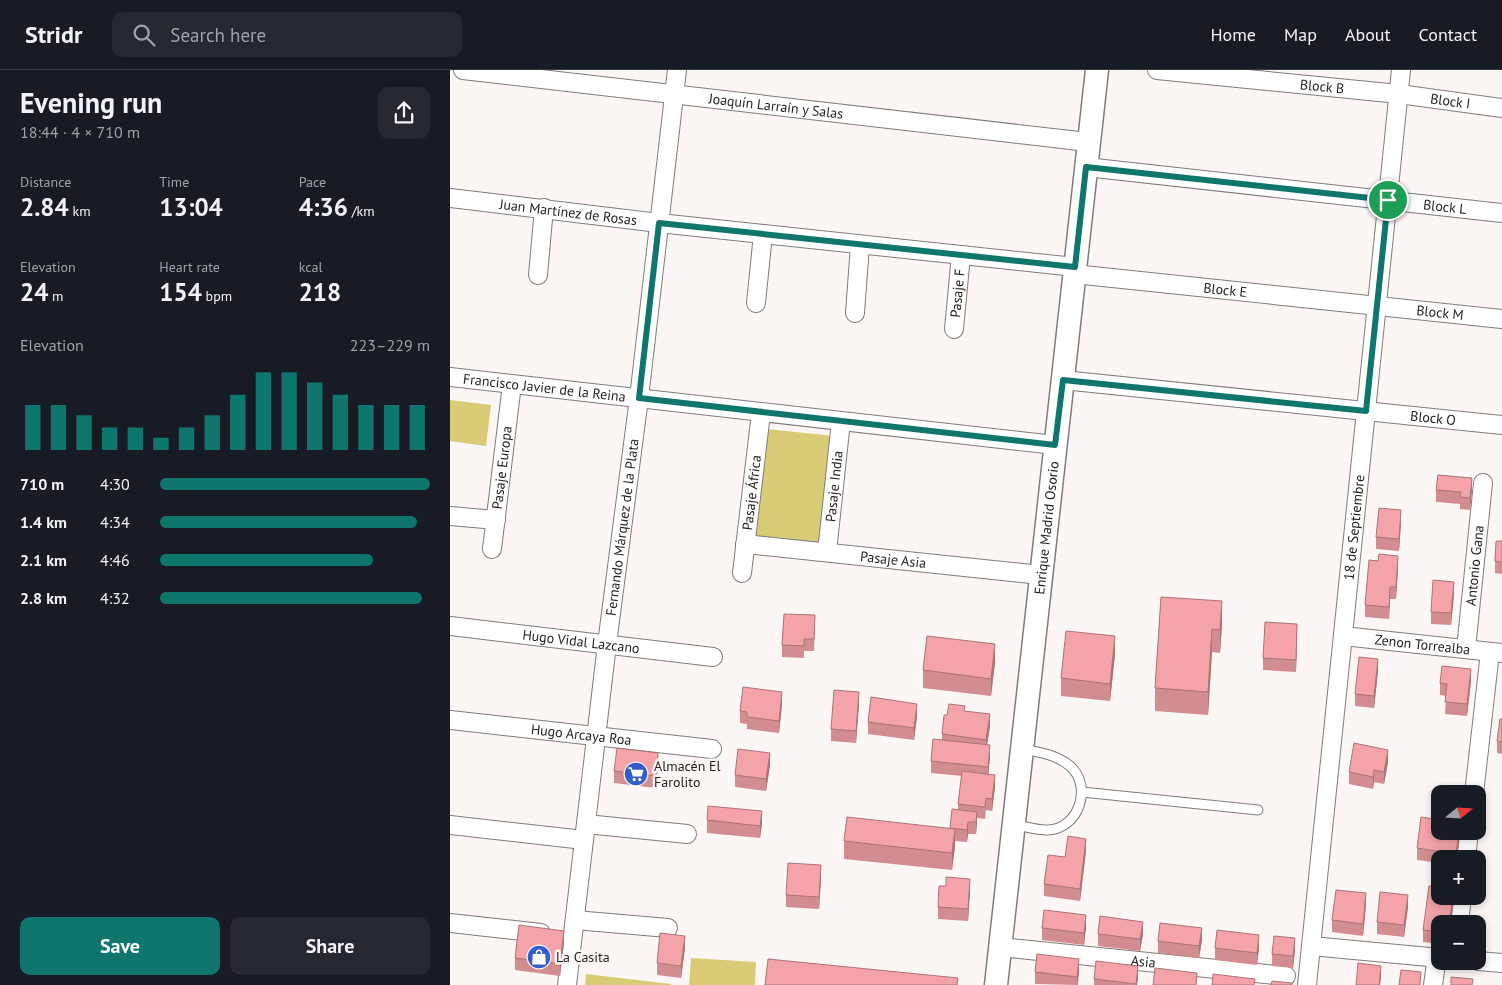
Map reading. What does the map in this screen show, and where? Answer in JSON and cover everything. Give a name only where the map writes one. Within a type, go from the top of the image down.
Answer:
[{"type":"street","name":"Joaquín Larraín y Salas","points":[[463,70],[1088,142]]},
{"type":"street","name":"Fernando Márquez de la Plata","points":[[567,985],[677,70]]},
{"type":"street","name":"Enrique Madrid Osorio","points":[[996,985],[1096,70]]},
{"type":"street","name":"Block B","points":[[1157,70],[1399,94]]},
{"type":"street","name":"18 de Septiembre","points":[[1307,985],[1402,70]]},
{"type":"street","name":"Block I","points":[[1399,94],[1502,108]]},
{"type":"street","name":"Block L","points":[[1086,167],[1502,213]]},
{"type":"street","name":"Juan Martínez de Rosas","points":[[450,198],[659,223],[961,255],[1074,271]]},
{"type":"street","points":[[538,275],[544,208]]},
{"type":"street","points":[[756,304],[763,234]]},
{"type":"street","points":[[855,313],[860,245]]},
{"type":"street","name":"Pasaje F","points":[[954,330],[961,255]]},
{"type":"street","name":"Block E","points":[[1074,271],[1377,306]]},
{"type":"street","name":"Block M","points":[[1377,306],[1502,319]]},
{"type":"street","name":"Francisco Javier de la Reina","points":[[450,377],[1055,445]]},
{"type":"street","name":"Block O","points":[[1063,380],[1502,425]]},
{"type":"street","name":"Pasaje Europa","points":[[492,550],[512,384]]},
{"type":"street","name":"Pasaje África","points":[[742,573],[761,413]]},
{"type":"street","name":"Pasaje India","points":[[827,552],[841,421]]},
{"type":"street","name":"Antonio Gana","points":[[1466,649],[1483,483]]},
{"type":"street","points":[[450,516],[496,520]]},
{"type":"street","name":"Pasaje Asia","points":[[745,544],[1041,575]]},
{"type":"street","name":"Hugo Vidal Lazcano","points":[[450,626],[713,657]]},
{"type":"street","name":"Zenon Torrealba","points":[[1343,636],[1496,652]]},
{"type":"street","points":[[1475,785],[1496,652]]},
{"type":"street","name":"Hugo Arcaya Roa","points":[[450,720],[712,749]]},
{"type":"street","points":[[450,825],[585,832],[687,834]]},
{"type":"street","points":[[450,923],[574,928],[668,928]]},
{"type":"street","name":"Asia","points":[[1000,946],[1286,976]]},
{"type":"street","points":[[1311,946],[1431,957]]},
{"type":"street","points":[[1486,962],[1502,963]]},
{"type":"street","points":[[1433,985],[1436,970]]},
{"type":"lane","points":[[1014,824],[1048,830],[1057,828],[1072,818],[1081,802],[1082,792],[1080,783],[1070,766],[1053,757],[1022,749]]},
{"type":"lane","points":[[1082,792],[1258,810]]},
{"type":"shaded area","points":[[450,400],[491,405],[486,446],[450,441]]},
{"type":"shaded area","points":[[767,429],[834,436],[822,546],[754,538]]},
{"type":"shaded area","points":[[691,958],[756,962],[755,985],[689,985]]},
{"type":"shaded area","points":[[586,974],[671,984],[671,985],[585,985]]},
{"type":"building","points":[[1438,475],[1472,478],[1470,498],[1460,497],[1461,492],[1436,490]]},
{"type":"building","points":[[1379,508],[1401,510],[1399,539],[1376,537]]},
{"type":"building","points":[[1496,541],[1502,541],[1502,562],[1495,561]]},
{"type":"building","points":[[1379,554],[1398,556],[1396,587],[1390,587],[1389,607],[1365,605],[1369,560],[1378,561]]},
{"type":"building","points":[[1433,580],[1454,582],[1451,613],[1431,612]]},
{"type":"building","points":[[1161,597],[1222,601],[1220,630],[1212,629],[1208,692],[1155,688]]},
{"type":"building","points":[[784,614],[815,615],[814,639],[804,639],[804,646],[782,645]]},
{"type":"building","points":[[1265,622],[1297,624],[1296,660],[1263,658]]},
{"type":"building","points":[[1066,631],[1115,636],[1110,684],[1061,678]]},
{"type":"building","points":[[927,636],[995,644],[991,679],[923,670]]},
{"type":"building","points":[[1359,657],[1378,659],[1374,696],[1355,694]]},
{"type":"building","points":[[1442,666],[1471,669],[1467,704],[1445,702],[1447,684],[1440,683]]},
{"type":"building","points":[[743,687],[782,692],[779,721],[747,717],[747,712],[740,711]]},
{"type":"building","points":[[834,690],[859,692],[856,731],[831,729]]},
{"type":"building","points":[[871,697],[917,704],[914,728],[868,722]]},
{"type":"building","points":[[949,704],[965,706],[964,711],[990,714],[986,740],[942,734],[944,715],[947,715]]},
{"type":"building","points":[[1500,719],[1502,719],[1502,742],[1497,741]]},
{"type":"building","points":[[933,739],[990,745],[988,767],[931,761]]},
{"type":"building","points":[[1354,743],[1388,750],[1384,772],[1374,770],[1373,777],[1349,772]]},
{"type":"building","points":[[617,748],[658,753],[656,776],[614,771]]},
{"type":"building","points":[[738,749],[770,753],[766,779],[735,775]]},
{"type":"building","points":[[962,771],[995,775],[992,799],[986,798],[985,807],[958,804]]},
{"type":"building","points":[[708,806],[762,811],[760,826],[707,820]]},
{"type":"building","points":[[952,809],[977,812],[976,822],[968,822],[967,830],[950,828]]},
{"type":"building","points":[[847,817],[955,829],[952,853],[844,841]]},
{"type":"building","points":[[1421,817],[1431,819],[1431,840],[1458,840],[1457,850],[1417,848]]},
{"type":"building","points":[[1068,836],[1086,839],[1080,889],[1044,884],[1048,855],[1065,857]]},
{"type":"building","points":[[788,863],[821,865],[819,897],[786,895]]},
{"type":"building","points":[[946,877],[970,879],[968,909],[938,907],[939,886],[946,886]]},
{"type":"building","points":[[1429,886],[1431,886],[1431,905],[1452,905],[1450,915],[1431,915],[1431,931],[1423,930]]},
{"type":"building","points":[[1336,890],[1366,893],[1363,924],[1332,920]]},
{"type":"building","points":[[1380,892],[1408,895],[1404,925],[1377,922]]},
{"type":"building","points":[[1044,910],[1086,915],[1084,933],[1042,928]]},
{"type":"building","points":[[1100,916],[1143,922],[1140,939],[1098,934]]},
{"type":"building","points":[[1160,923],[1202,928],[1199,946],[1158,941]]},
{"type":"building","name":"La Casita","points":[[519,925],[564,931],[560,964],[515,958]]},
{"type":"building","points":[[1217,930],[1259,935],[1257,953],[1215,948]]},
{"type":"building","points":[[660,933],[685,936],[681,966],[657,963]]},
{"type":"building","points":[[1274,936],[1295,938],[1293,956],[1272,954]]},
{"type":"building","points":[[1037,954],[1079,959],[1077,977],[1035,972]]},
{"type":"building","points":[[768,959],[958,978],[957,985],[765,985]]},
{"type":"building","points":[[1096,961],[1138,966],[1136,984],[1094,979]]},
{"type":"building","points":[[1358,963],[1381,966],[1379,985],[1356,985]]},
{"type":"building","points":[[1155,968],[1197,973],[1196,985],[1153,985]]},
{"type":"building","points":[[1401,970],[1421,972],[1420,985],[1399,985]]},
{"type":"building","points":[[1213,974],[1255,979],[1254,985],[1212,985]]},
{"type":"building","points":[[1451,977],[1473,979],[1472,985],[1451,985]]},
{"type":"building","points":[[1272,981],[1292,983],[1292,985],[1271,985]]},
{"type":"place","name":"Almacén El Farolito","points":[[636,774]]},
{"type":"place","name":"La Casita","points":[[539,957]]},
{"type":"route","points":[[1086,167],[1388,200],[1366,411],[1063,380],[1055,445],[639,398],[659,223],[1075,267],[1086,167]]}]
